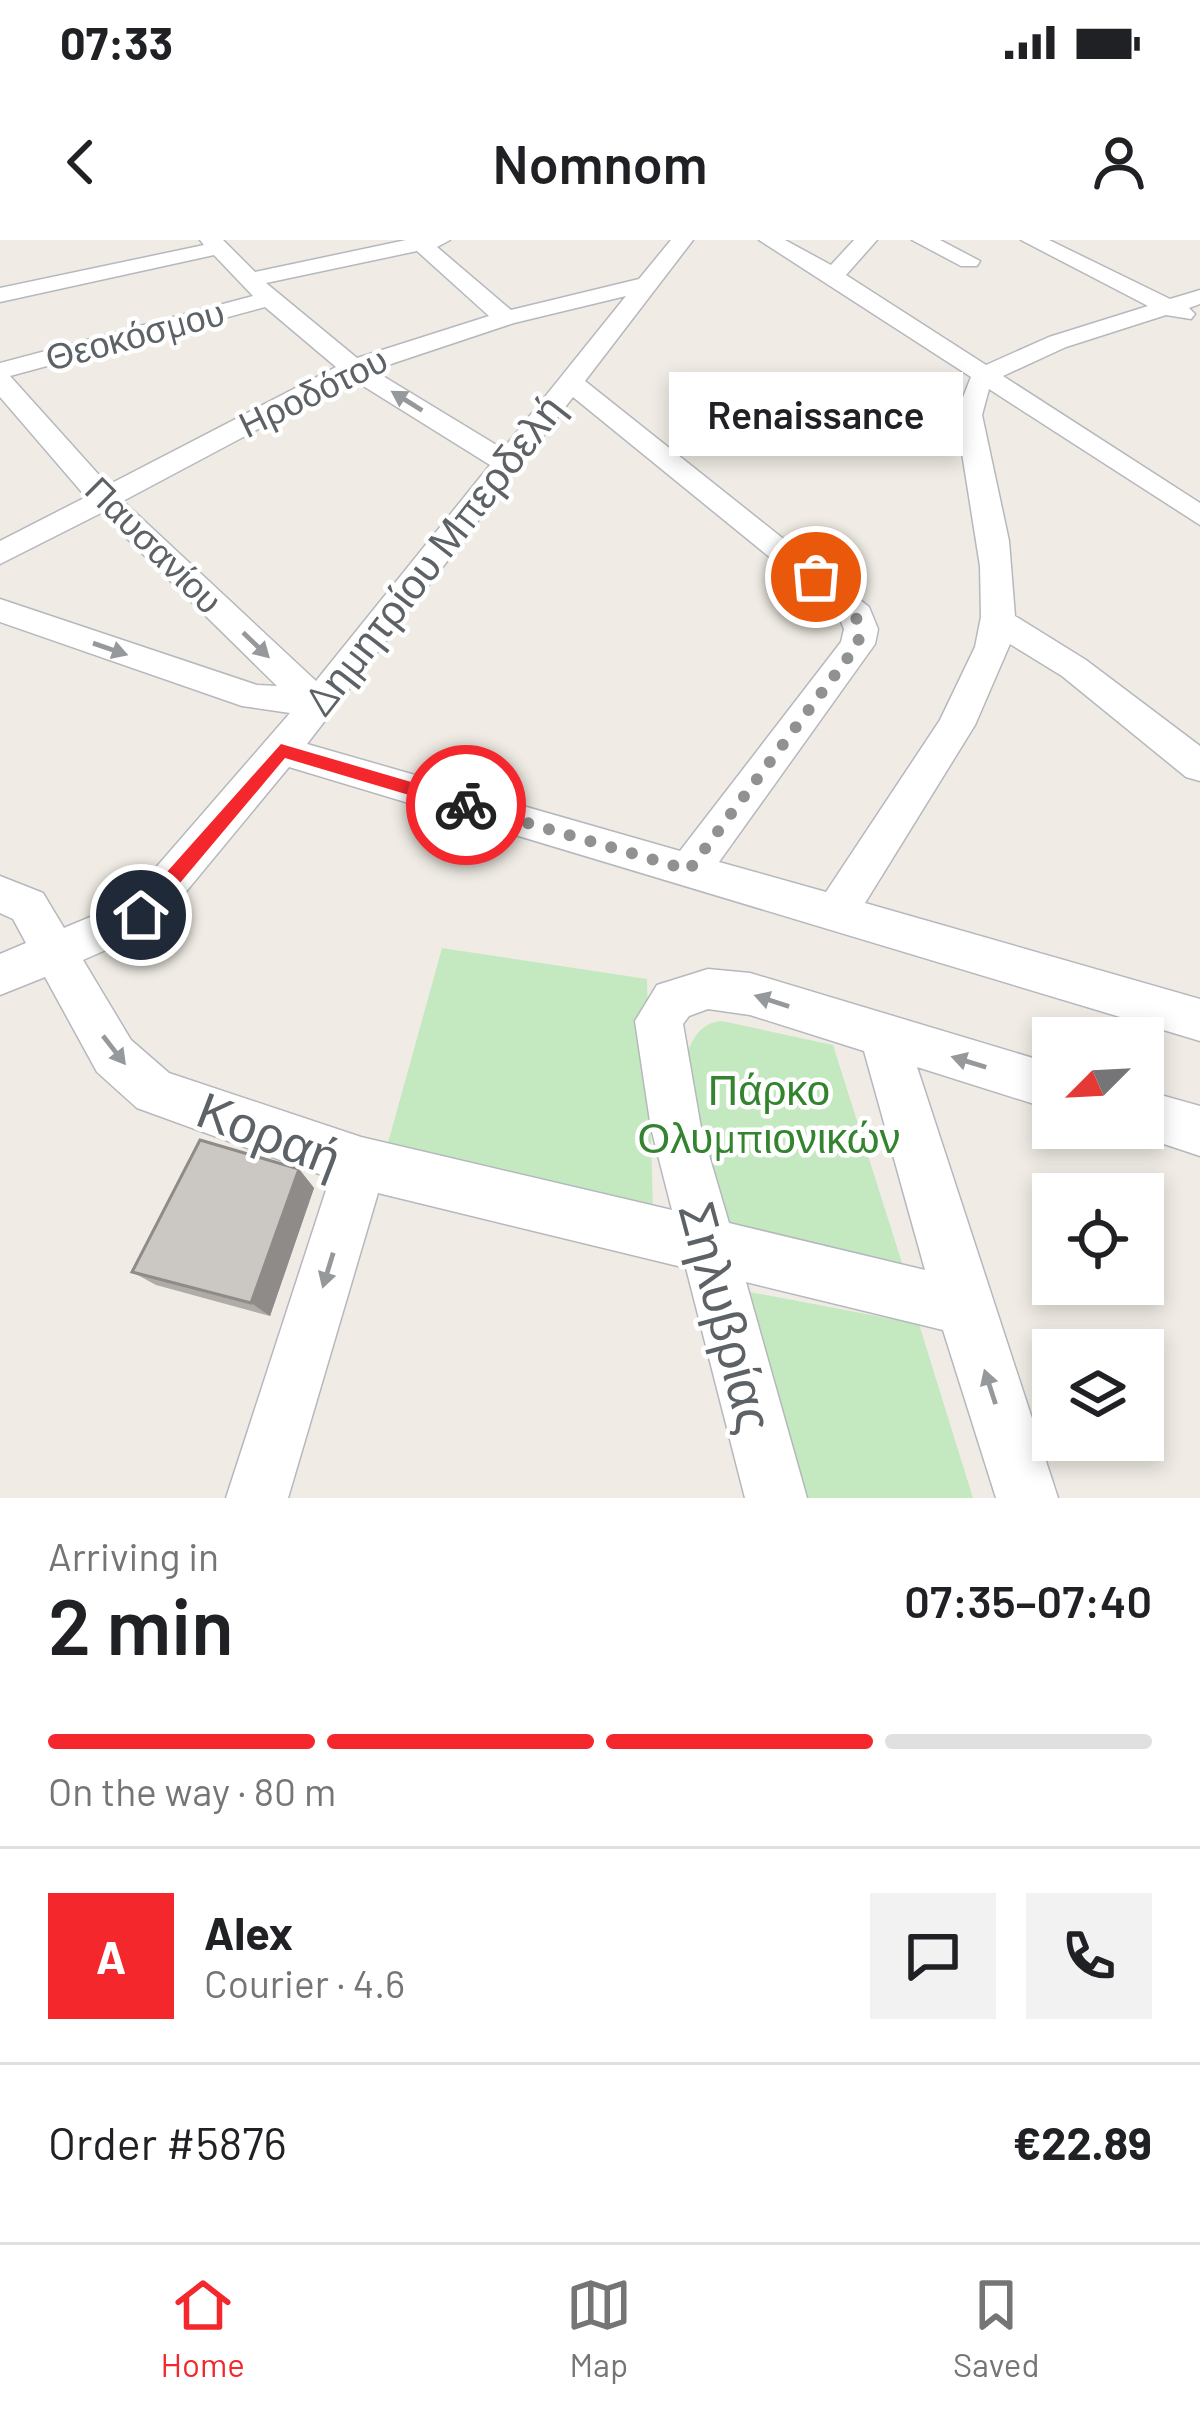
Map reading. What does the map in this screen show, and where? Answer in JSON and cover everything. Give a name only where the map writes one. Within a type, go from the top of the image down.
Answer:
[{"type":"street","name":"Δημητρίου Μπερδελή","points":[[0,975],[141,915],[281,751],[682,240]]},
{"type":"street","points":[[770,240],[833,276],[1200,516]]},
{"type":"street","points":[[833,276],[866,240]]},
{"type":"street","points":[[923,240],[969,261]]},
{"type":"street","points":[[1032,240],[1185,302],[1200,322]]},
{"type":"street","points":[[249,280],[426,241],[506,318]]},
{"type":"street","points":[[0,295],[215,244],[269,298],[353,368],[506,463]]},
{"type":"street","name":"Ηροδότου","points":[[0,554],[353,368],[506,318],[648,284]]},
{"type":"street","name":"Θεοκόσμου","points":[[0,370],[269,298]]},
{"type":"street","points":[[834,916],[956,725],[978,682],[999,621],[991,528],[969,415],[971,396],[983,377],[1015,359],[1185,302]]},
{"type":"street","name":"Παυσανίου","points":[[0,381],[103,498],[316,703]]},
{"type":"street","points":[[570,382],[859,617],[858,644],[689,870]]},
{"type":"street","points":[[0,610],[255,697],[316,703]]},
{"type":"street","points":[[999,621],[1074,668],[1200,767]]},
{"type":"street","points":[[281,751],[1200,1020]]},
{"type":"street","name":"Κοραή","points":[[0,894],[28,906],[114,1056],[154,1090],[362,1162],[256,1498]]},
{"type":"street","name":"Σηλυβρίας","points":[[776,1498],[676,1128],[659,1021],[673,1000],[708,989],[751,994],[884,1036]]},
{"type":"street","points":[[884,1036],[1032,1081]]},
{"type":"street","points":[[884,1036],[964,1307],[1027,1498]]},
{"type":"street","points":[[1164,1120],[1200,1131]]},
{"type":"street","points":[[362,1162],[964,1307]]},
{"type":"green space","points":[[442,948],[647,979],[653,1213],[386,1150]]},
{"type":"green space","name":"Πάρκο Ολυμπιονικών","points":[[722,1021],[833,1045],[903,1266],[732,1230],[697,1158],[684,1102],[689,1049],[707,1025]]},
{"type":"green space","points":[[750,1292],[919,1324],[973,1498],[803,1498]]},
{"type":"building","points":[[200,1140],[299,1169],[251,1303],[132,1272]]},
{"type":"way so far","points":[[466,805],[689,870],[858,644],[859,617],[816,577]]},
{"type":"place","name":"Renaissance","points":[[816,577]]},
{"type":"route","points":[[141,915],[281,751],[466,805]]}]
